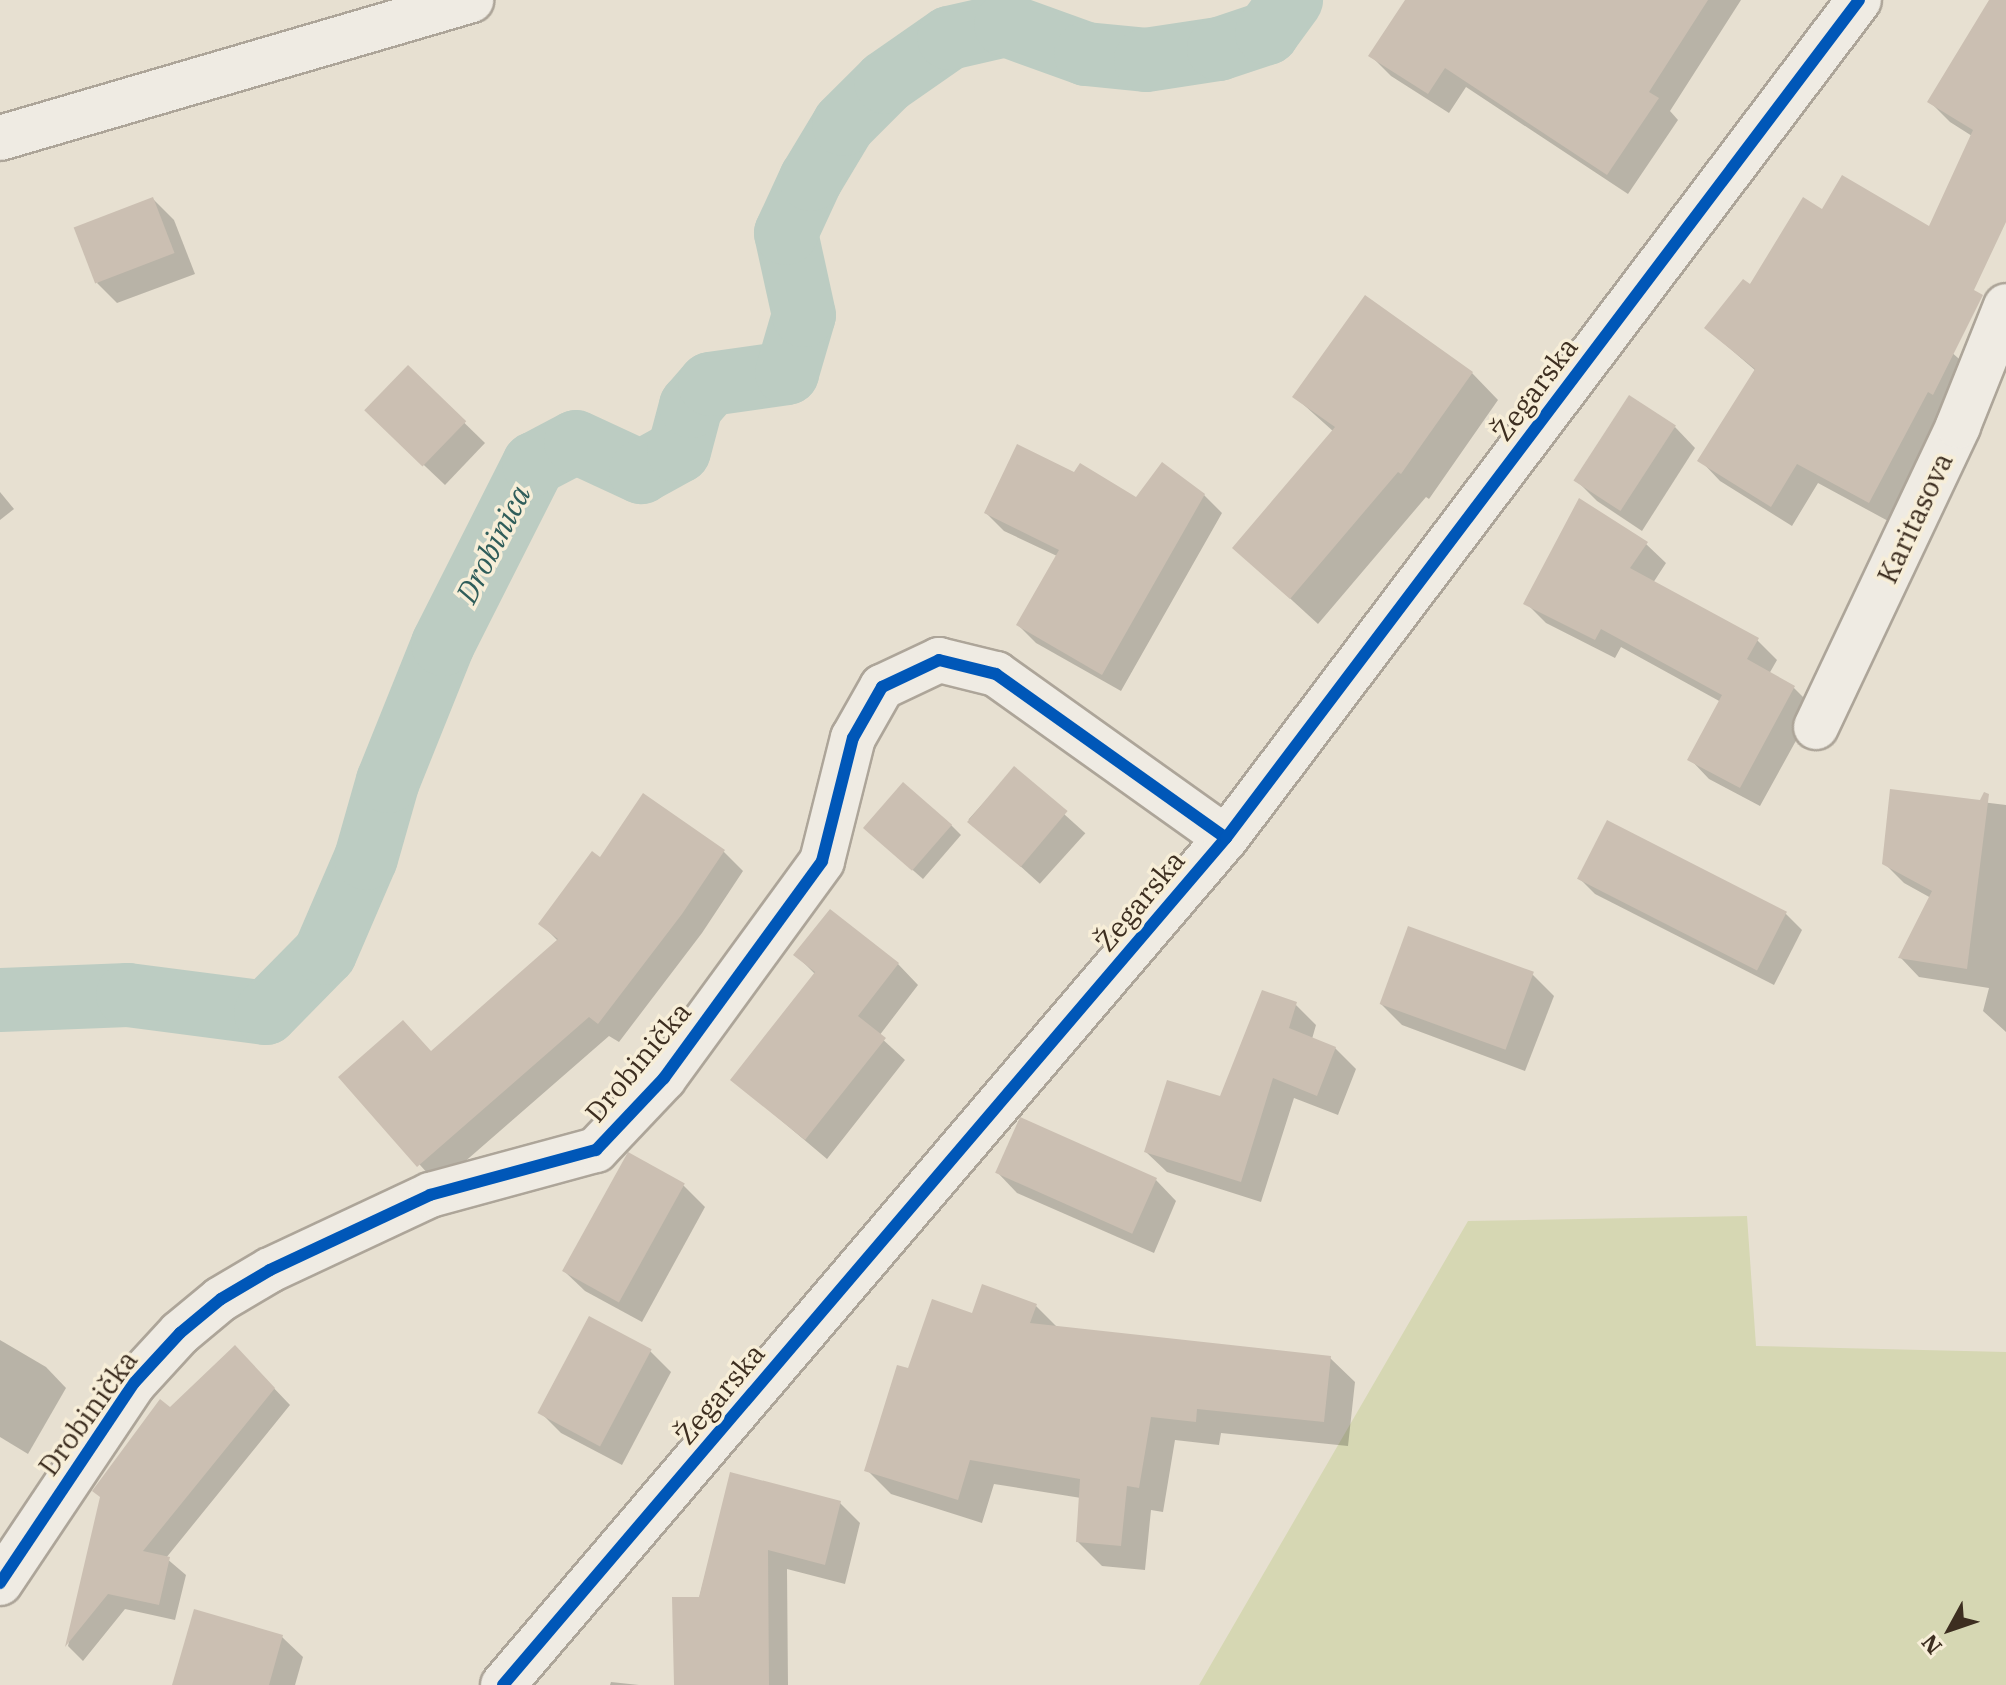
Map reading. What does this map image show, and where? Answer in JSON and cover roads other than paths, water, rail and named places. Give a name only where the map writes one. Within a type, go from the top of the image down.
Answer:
[{"type":"street","points":[[0,138],[471,0]]},
{"type":"street","name":"Žegarska","points":[[503,1685],[1226,838],[1859,0]]},
{"type":"street","name":"Karitasova","points":[[1816,727],[1958,426],[2006,306]]},
{"type":"street","name":"Drobinička","points":[[0,1583],[134,1383],[180,1333],[221,1299],[270,1270],[430,1195],[596,1150],[664,1078],[822,861],[853,738],[882,687],[939,660],[996,674],[1226,838]]},
{"type":"waterway","name":"Drobinica","points":[[0,1000],[128,995],[266,1013],[325,953],[366,858],[388,781],[443,644],[534,464],[576,442],[641,472],[679,451],[691,406],[710,384],[787,373],[804,315],[786,233],[811,179],[844,124],[886,82],[949,38],[1006,25],[1086,54],[1146,60],[1219,49],[1267,33],[1291,0]]}]
